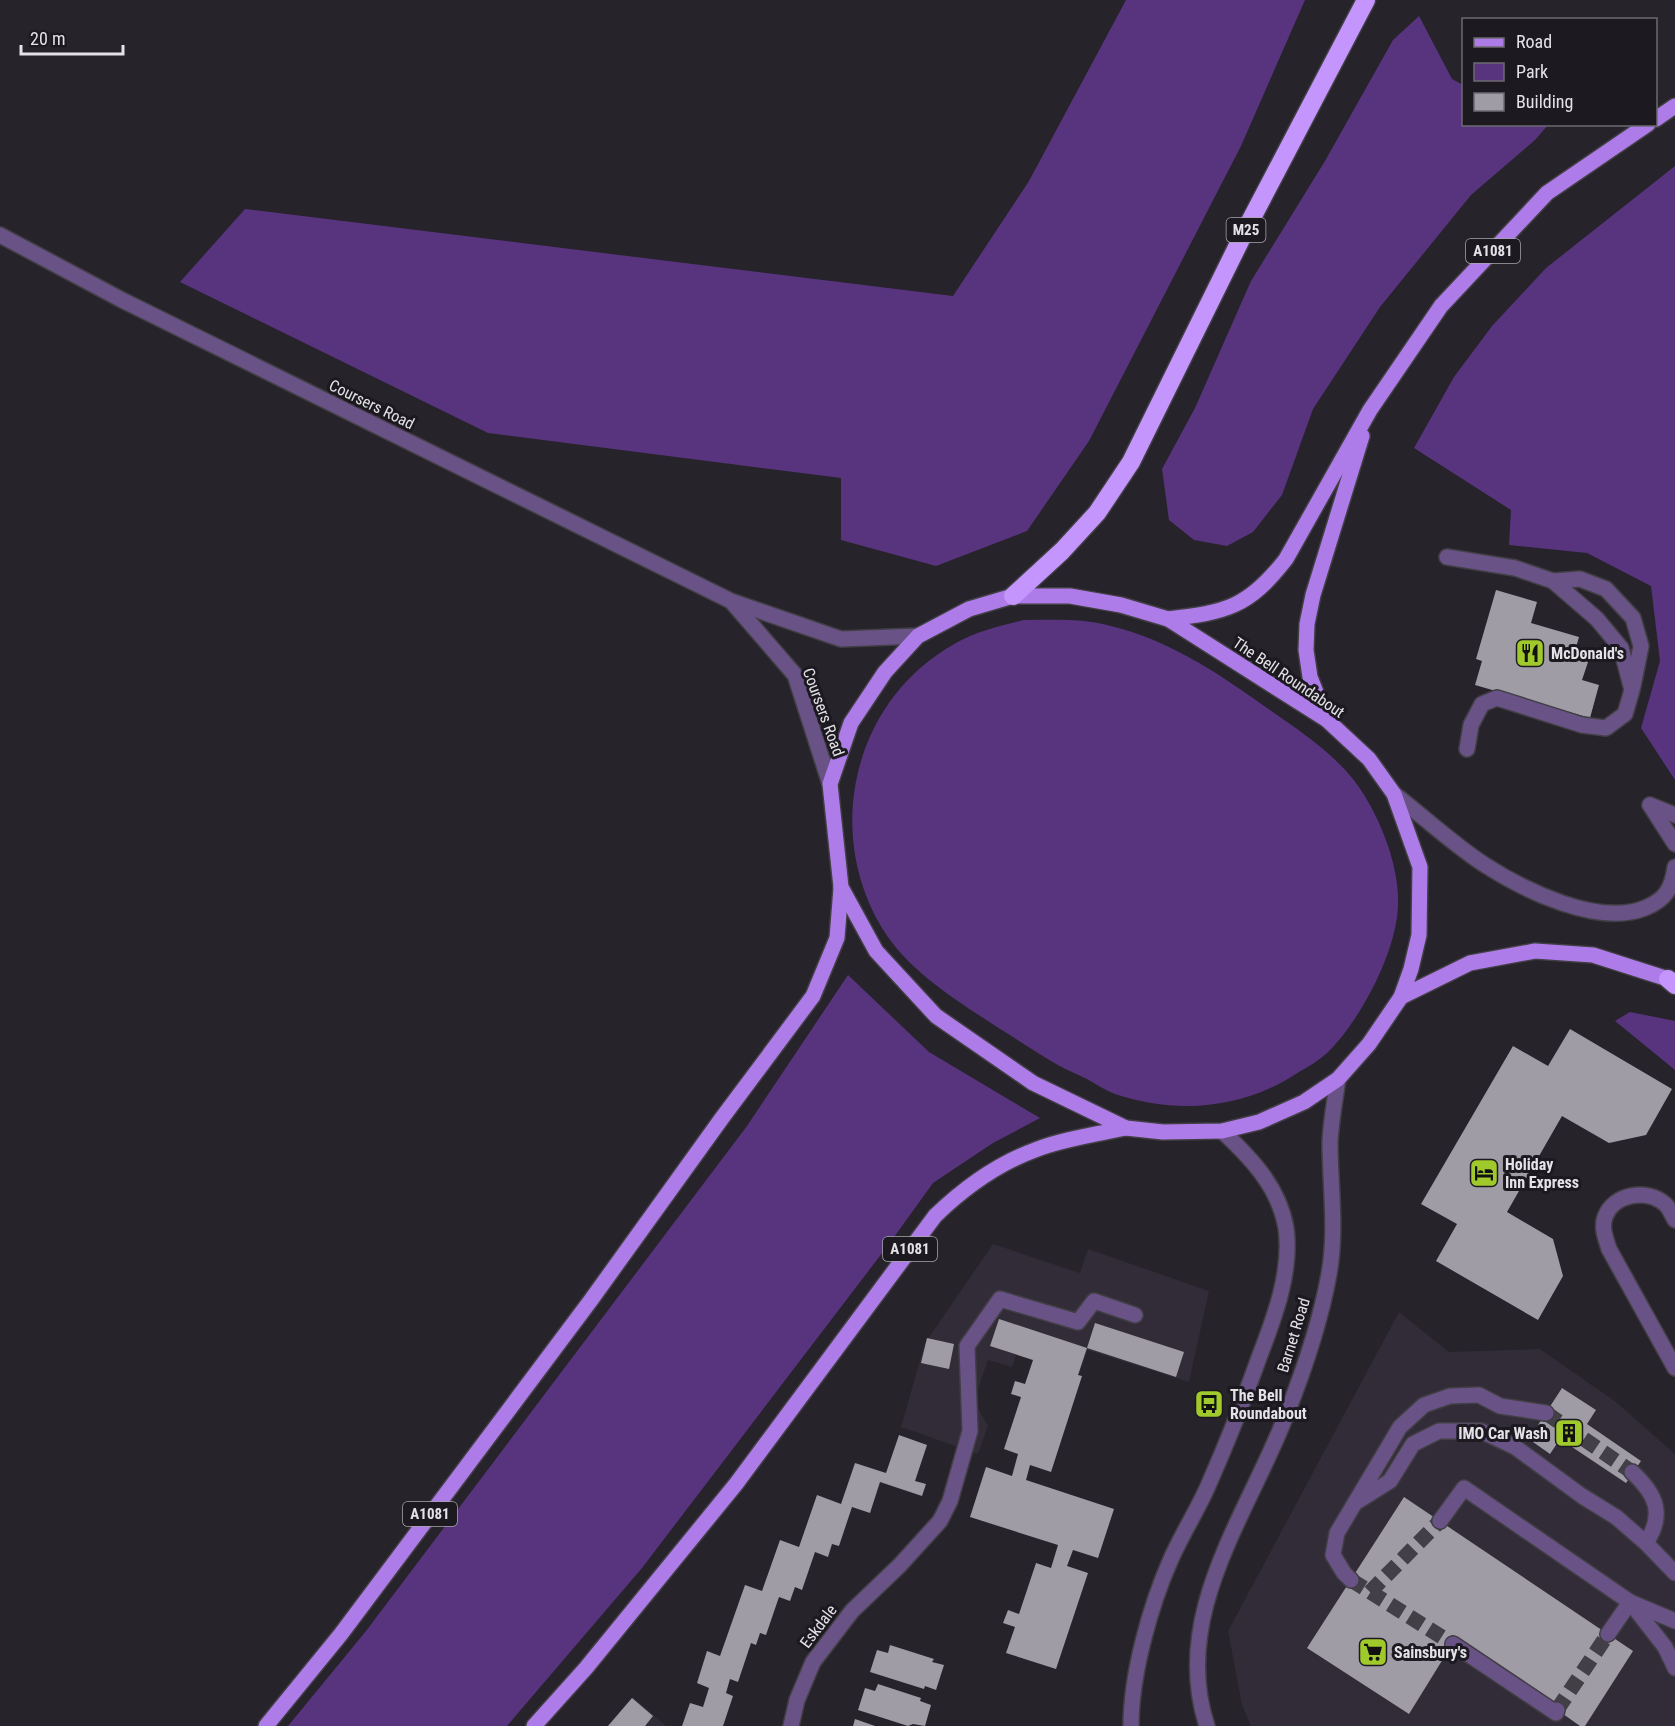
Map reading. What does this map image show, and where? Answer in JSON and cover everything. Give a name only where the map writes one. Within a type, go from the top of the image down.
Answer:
[{"type":"highway","name":"M25","points":[[1013,596],[1062,551],[1097,513],[1131,462],[1244,233],[1366,0]]},
{"type":"main road","points":[[1657,118],[1675,106]]},
{"type":"main road","name":"A1081","points":[[1168,620],[1209,614],[1236,606],[1270,580],[1286,559],[1370,410],[1441,306],[1547,193],[1645,126]]},
{"type":"main road","name":"A1081","points":[[1327,720],[1310,677],[1306,650],[1307,624],[1313,595],[1370,410]]},
{"type":"main road","name":"The Bell Roundabout","points":[[1013,596],[1070,596],[1121,605],[1168,620],[1327,720],[1369,759],[1394,794],[1420,867],[1419,934],[1411,969],[1401,997],[1369,1044],[1338,1079],[1304,1101],[1259,1122],[1222,1131],[1163,1132],[1126,1128],[1033,1083],[936,1016],[876,951],[841,886],[830,784],[851,723],[885,672],[918,636],[969,609],[1013,596]]},
{"type":"main road","name":"A1081","points":[[266,1726],[348,1624],[591,1300],[813,996],[837,938],[841,886]]},
{"type":"main road","points":[[1401,997],[1470,963],[1535,951],[1593,955],[1673,979]]},
{"type":"main road","name":"A1081","points":[[534,1726],[586,1668],[736,1484],[935,1216],[960,1192],[997,1167],[1037,1149],[1126,1128]]},
{"type":"street","name":"Coursers Road","points":[[0,235],[133,306],[731,601],[841,639],[918,636]]},
{"type":"street","points":[[1447,557],[1515,568],[1553,581],[1597,619],[1621,648],[1632,690]]},
{"type":"street","points":[[1467,749],[1471,725],[1482,704],[1497,698],[1582,725],[1606,728],[1625,714],[1641,646],[1633,618],[1606,589],[1580,579],[1553,581]]},
{"type":"street","name":"Coursers Road","points":[[731,601],[795,675],[830,784]]},
{"type":"street","points":[[1394,794],[1483,864],[1527,889],[1578,908],[1612,914],[1637,911],[1659,903],[1673,883],[1675,867]]},
{"type":"street","points":[[1675,815],[1650,805],[1675,844]]},
{"type":"street","name":"Barnet Road","points":[[1207,1726],[1197,1681],[1198,1644],[1204,1605],[1220,1562],[1288,1412],[1318,1320],[1329,1274],[1334,1230],[1330,1142],[1338,1079]]},
{"type":"street","name":"Barnet Road","points":[[1131,1726],[1136,1680],[1149,1620],[1171,1560],[1207,1489],[1235,1426],[1266,1340],[1279,1296],[1288,1252],[1285,1225],[1276,1196],[1263,1174],[1222,1131]]},
{"type":"street","points":[[1675,1220],[1666,1204],[1647,1196],[1630,1196],[1612,1205],[1605,1217],[1603,1230],[1609,1249],[1675,1368]]},
{"type":"street","name":"Eskdale","points":[[791,1726],[797,1700],[813,1662],[852,1611],[900,1565],[940,1521],[950,1500],[970,1431],[967,1346],[1000,1299],[1078,1322],[1094,1301],[1135,1316]]},
{"type":"street","points":[[1352,1580],[1344,1573],[1333,1555],[1337,1533],[1400,1427],[1424,1405],[1450,1396],[1479,1395],[1500,1406],[1546,1413]]},
{"type":"street","points":[[1355,1503],[1390,1480],[1413,1444],[1439,1431],[1481,1431],[1515,1448],[1582,1496],[1616,1517],[1675,1573]]},
{"type":"street","points":[[1632,1472],[1648,1486],[1656,1507],[1654,1530],[1646,1543]]},
{"type":"street","points":[[1440,1521],[1464,1488],[1629,1602],[1675,1621]]},
{"type":"street","points":[[1608,1634],[1629,1602]]},
{"type":"street","points":[[1629,1602],[1665,1647],[1675,1668]]},
{"type":"street","points":[[1453,1644],[1556,1713],[1557,1710]]},
{"type":"shaded area","points":[[993,1244],[1080,1273],[1088,1249],[1209,1291],[1189,1382],[1087,1350],[1079,1374],[1016,1355],[1012,1367],[988,1360],[974,1401],[988,1426],[978,1454],[901,1427],[925,1343]]},
{"type":"shaded area","points":[[1399,1312],[1449,1352],[1540,1349],[1616,1402],[1675,1454],[1675,1726],[1251,1726],[1242,1705],[1228,1631]]},
{"type":"shaded area","points":[[633,1697],[666,1726],[607,1726]]},
{"type":"green space","points":[[1126,0],[1305,0],[1241,146],[1089,441],[1027,531],[936,566],[841,540],[841,478],[488,433],[180,282],[245,209],[953,296],[1029,181]]},
{"type":"green space","points":[[1419,16],[1452,79],[1462,84],[1462,126],[1547,126],[1535,140],[1471,195],[1380,307],[1313,409],[1282,495],[1253,532],[1227,546],[1194,540],[1169,520],[1162,469],[1195,408],[1251,281],[1325,161],[1393,40]]},
{"type":"green space","points":[[1675,166],[1675,780],[1641,728],[1660,661],[1651,586],[1587,553],[1509,545],[1511,510],[1414,448],[1454,377],[1492,326],[1546,268]]},
{"type":"green space","points":[[1024,620],[1100,623],[1151,639],[1189,657],[1225,679],[1309,738],[1343,768],[1362,792],[1379,822],[1391,856],[1398,889],[1396,924],[1383,965],[1363,1006],[1339,1041],[1313,1064],[1256,1094],[1210,1105],[1163,1105],[1115,1094],[1044,1057],[949,995],[905,958],[882,928],[864,890],[854,850],[853,810],[859,770],[872,732],[893,697],[921,667],[972,635]]},
{"type":"green space","points":[[848,975],[929,1052],[1040,1118],[993,1143],[933,1183],[642,1568],[507,1726],[288,1726],[366,1631],[747,1126]]},
{"type":"green space","points":[[1630,1012],[1675,1021],[1675,1070],[1615,1021]]},
{"type":"building","name":"McDonald's","points":[[1496,590],[1537,602],[1531,623],[1579,637],[1575,651],[1590,656],[1582,680],[1599,685],[1590,718],[1475,685],[1482,661],[1476,659]]},
{"type":"building","name":"Holiday Inn Express","points":[[1570,1029],[1672,1089],[1646,1135],[1609,1143],[1562,1116],[1507,1212],[1553,1239],[1563,1276],[1538,1320],[1436,1261],[1457,1224],[1421,1204],[1513,1046],[1548,1066]]},
{"type":"building","points":[[999,1319],[1087,1348],[1078,1375],[1082,1376],[1051,1472],[1030,1465],[1026,1480],[1114,1509],[1098,1558],[1073,1550],[1067,1566],[1088,1573],[1056,1669],[1006,1653],[1015,1627],[1003,1623],[1008,1610],[1019,1614],[1036,1563],[1051,1568],[1058,1545],[970,1517],[986,1467],[1012,1476],[1018,1454],[1004,1449],[1021,1397],[1011,1394],[1015,1381],[1025,1384],[1033,1360],[990,1346]]},
{"type":"building","points":[[1095,1323],[1184,1352],[1176,1377],[1087,1348]]},
{"type":"building","points":[[927,1338],[954,1344],[949,1369],[921,1363]]},
{"type":"building","name":"IMO Car Wash","points":[[1562,1388],[1596,1410],[1587,1424],[1641,1461],[1626,1483],[1560,1439],[1550,1454],[1533,1442],[1542,1428],[1538,1425]]},
{"type":"building","points":[[899,1435],[927,1445],[915,1481],[926,1484],[922,1496],[880,1482],[870,1513],[852,1507],[839,1546],[832,1544],[828,1557],[815,1552],[802,1590],[795,1587],[790,1601],[779,1597],[766,1635],[760,1633],[756,1645],[751,1643],[738,1682],[730,1679],[726,1693],[733,1696],[723,1726],[682,1726],[690,1703],[703,1707],[709,1688],[697,1683],[707,1651],[720,1656],[745,1585],[762,1591],[780,1540],[799,1547],[817,1495],[841,1504],[855,1463],[886,1473]]},
{"type":"building","name":"Sainsbury's","points":[[1404,1497],[1633,1651],[1585,1726],[1580,1726],[1456,1638],[1409,1714],[1307,1648]]},
{"type":"building","points":[[890,1645],[934,1659],[932,1662],[944,1665],[936,1690],[925,1686],[924,1689],[870,1672],[877,1650],[888,1653]]},
{"type":"building","points":[[878,1684],[921,1698],[920,1701],[931,1705],[925,1726],[913,1724],[908,1726],[858,1710],[865,1688],[875,1691]]},
{"type":"building","points":[[632,1698],[653,1716],[645,1726],[608,1726]]},
{"type":"building","points":[[855,1719],[875,1726],[853,1726]]},
{"type":"tunnel","points":[[1546,1413],[1632,1472]]},
{"type":"tunnel","points":[[1370,1592],[1440,1521]]},
{"type":"tunnel","points":[[1351,1580],[1453,1644]]},
{"type":"tunnel","points":[[1557,1710],[1608,1634]]},
{"type":"place","name":"McDonald's","points":[[1530,653]]},
{"type":"place","name":"Holiday Inn Express","points":[[1484,1173]]},
{"type":"place","name":"The Bell Roundabout","points":[[1209,1404]]},
{"type":"place","name":"IMO Car Wash","points":[[1569,1433]]},
{"type":"place","name":"Sainsbury's","points":[[1373,1652]]}]
